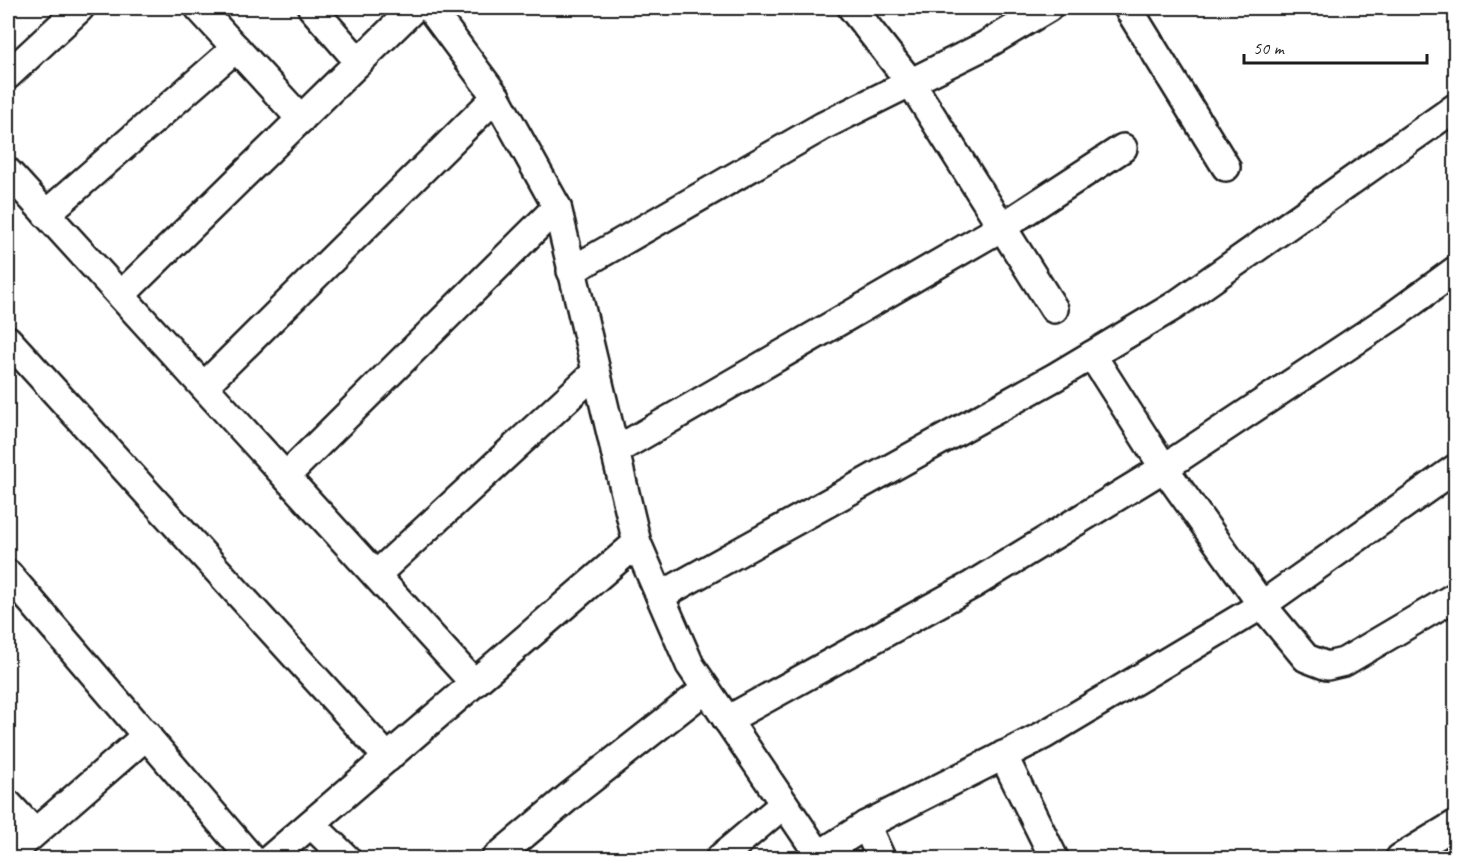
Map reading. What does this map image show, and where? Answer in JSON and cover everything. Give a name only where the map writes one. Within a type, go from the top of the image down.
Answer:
[{"type":"street","points":[[8,75],[80,8]]},
{"type":"street","points":[[200,8],[301,119]]},
{"type":"street","points":[[312,8],[359,62]]},
{"type":"street","points":[[121,295],[414,8]]},
{"type":"street","points":[[430,8],[496,97],[557,207],[637,543],[690,665],[819,855],[866,825],[1044,735],[1262,605],[1455,468]]},
{"type":"street","points":[[852,8],[911,83],[1054,309]]},
{"type":"street","points":[[571,271],[823,126],[984,46],[1048,8]]},
{"type":"street","points":[[1128,8],[1226,167]]},
{"type":"street","points":[[46,214],[236,48]]},
{"type":"street","points":[[204,386],[496,97]]},
{"type":"street","points":[[660,596],[927,449],[1174,306],[1455,107]]},
{"type":"street","points":[[615,451],[1002,227],[1123,148]]},
{"type":"street","points":[[8,172],[474,683]]},
{"type":"street","points":[[286,476],[557,207]]},
{"type":"street","points":[[727,720],[972,585],[1164,468],[1393,316],[1455,270]]},
{"type":"street","points":[[8,339],[388,758]]},
{"type":"street","points":[[1092,355],[1164,468],[1262,605],[1306,658],[1327,666],[1344,662],[1455,596]]},
{"type":"street","points":[[376,575],[596,372]]},
{"type":"street","points":[[270,858],[637,543]]},
{"type":"street","points":[[8,574],[251,858]]},
{"type":"street","points":[[513,853],[571,795],[706,689]]},
{"type":"street","points":[[8,856],[147,735]]},
{"type":"street","points":[[1004,755],[1054,858]]},
{"type":"street","points":[[8,804],[34,832]]},
{"type":"street","points":[[720,858],[784,804]]},
{"type":"street","points":[[311,824],[346,858]]},
{"type":"street","points":[[1400,858],[1455,824]]},
{"type":"street","points":[[866,825],[881,858]]}]
